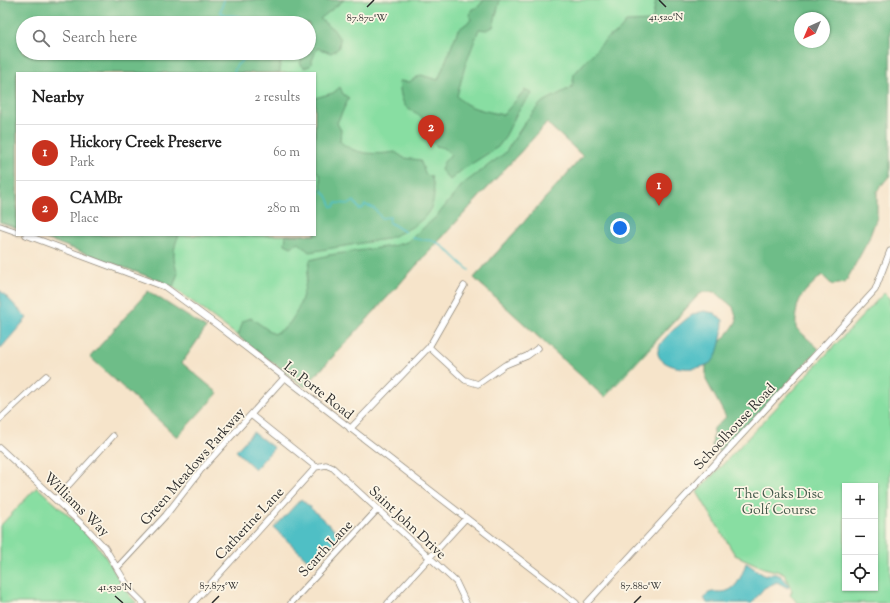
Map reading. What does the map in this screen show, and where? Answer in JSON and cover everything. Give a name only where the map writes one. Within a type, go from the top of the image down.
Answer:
[{"type":"street","points":[[0,226],[16,232]]},
{"type":"street","name":"La Porte Road","points":[[29,236],[165,287],[217,325],[576,603]]},
{"type":"street","name":"Schoolhouse Road","points":[[587,603],[875,290],[890,251]]},
{"type":"street","points":[[350,429],[429,347],[464,286]]},
{"type":"street","points":[[429,347],[465,380],[474,384],[482,382],[505,364],[528,356],[538,348]]},
{"type":"street","points":[[0,419],[46,376]]},
{"type":"street","name":"Green Meadows Parkway","points":[[117,568],[166,515],[200,471],[284,378]]},
{"type":"street","points":[[251,415],[316,467]]},
{"type":"street","points":[[56,499],[113,436]]},
{"type":"street","name":"Williams Way","points":[[0,448],[56,499],[105,548],[130,590],[143,603]]},
{"type":"street","name":"Saint John Drive","points":[[316,467],[326,465],[333,468],[456,582],[466,603]]},
{"type":"street","name":"Catherine Lane","points":[[193,603],[316,467]]},
{"type":"street","name":"Scarth Lane","points":[[291,603],[377,510]]},
{"type":"street","points":[[388,603],[466,518]]},
{"type":"green space","points":[[0,0],[890,0],[888,89],[605,397],[474,278],[583,156],[547,123],[305,387],[173,287],[158,280],[39,236],[316,236],[316,72],[16,72],[16,228],[0,222]]},
{"type":"green space","points":[[0,0],[344,0],[320,19],[333,29],[340,39],[339,48],[331,53],[317,48],[316,51],[316,16],[16,16],[16,60],[284,60],[280,64],[280,72],[16,72],[16,228],[0,222]]},
{"type":"green space","points":[[484,0],[500,0],[493,27],[486,30],[479,29],[465,66],[457,96],[472,107],[503,115],[525,90],[530,91],[532,94],[518,111],[504,139],[498,147],[462,170],[450,180],[441,170],[444,162],[451,154],[444,148],[436,146],[421,126],[423,119],[418,114],[407,108],[402,97],[399,81],[409,82],[421,75],[438,80],[458,30],[471,20],[470,13],[472,9],[478,7]]},
{"type":"green space","points":[[656,0],[890,0],[890,175],[877,191],[877,217],[868,241],[845,283],[832,285],[822,275],[804,293],[798,303],[796,328],[819,349],[722,453],[712,446],[714,428],[726,417],[706,380],[706,366],[714,356],[721,341],[732,329],[737,320],[733,307],[715,292],[701,292],[603,396],[474,278],[583,156],[547,123],[305,387],[238,336],[243,321],[251,318],[274,334],[287,326],[297,311],[300,303],[310,260],[329,255],[392,246],[407,242],[436,217],[463,184],[505,153],[526,121],[541,103],[572,87],[574,74],[608,37],[617,33],[626,22],[652,21]]},
{"type":"green space","points":[[301,60],[312,60],[310,66],[304,68],[300,63]]},
{"type":"green space","points":[[340,87],[343,94],[349,98],[337,123],[341,130],[340,141],[345,146],[366,153],[381,154],[395,152],[404,158],[420,160],[426,175],[431,176],[434,189],[433,200],[425,217],[417,224],[386,239],[309,252],[299,243],[291,247],[285,244],[286,236],[316,236],[316,190],[322,190],[320,175],[316,170],[316,98],[333,93]]},
{"type":"green space","points":[[39,236],[179,236],[175,244],[174,254],[178,273],[173,287],[158,280]]},
{"type":"green space","points":[[148,291],[206,328],[182,363],[218,393],[177,437],[90,357]]},
{"type":"green space","name":"The Oaks Disc Golf Course","points":[[884,293],[890,299],[890,603],[798,603],[790,595],[792,591],[784,573],[764,568],[735,555],[697,492]]},
{"type":"green space","points":[[37,487],[76,522],[90,537],[102,552],[125,590],[137,603],[0,603],[0,526]]},
{"type":"water","points":[[0,290],[27,318],[0,349]]},
{"type":"water","points":[[704,311],[714,313],[723,320],[721,338],[716,356],[711,362],[703,366],[693,368],[672,366],[664,362],[659,357],[658,350],[662,341],[687,318]]},
{"type":"water","points":[[253,432],[274,448],[255,469],[236,451]]},
{"type":"water","points":[[301,499],[341,536],[313,565],[274,528]]},
{"type":"water","points":[[746,563],[765,576],[773,574],[779,575],[789,586],[788,588],[777,582],[764,588],[752,603],[707,603],[704,598],[709,593],[724,592],[734,587],[740,579]]},
{"type":"waterway","points":[[224,0],[220,12],[226,15],[239,16]]},
{"type":"waterway","points":[[234,72],[236,66],[243,60]]},
{"type":"waterway","points":[[322,190],[327,196],[332,207],[334,207],[336,203],[350,204],[354,201],[359,209],[363,208],[365,205],[375,209],[381,218],[390,217],[389,222],[405,232]]},
{"type":"waterway","points":[[412,237],[436,242],[445,248],[469,270]]},
{"type":"place","name":"CAMBr","points":[[431,148]]},
{"type":"place","name":"Hickory Creek Preserve","points":[[659,206]]}]
